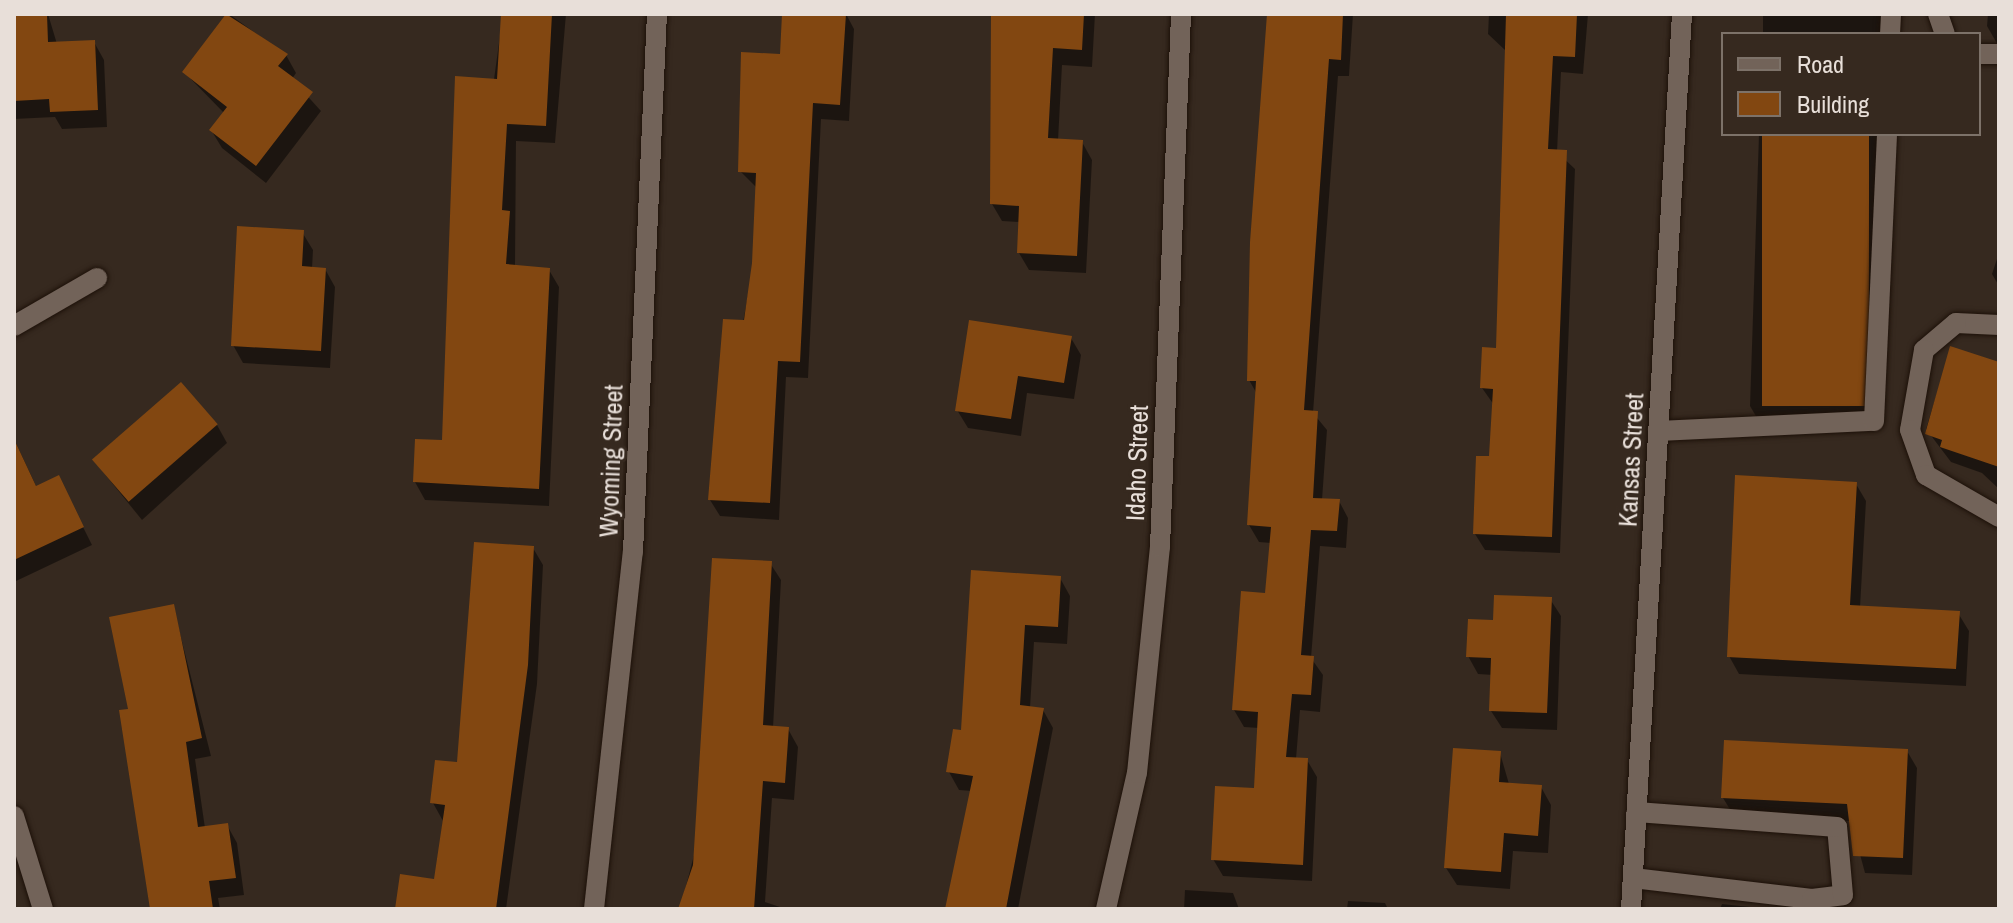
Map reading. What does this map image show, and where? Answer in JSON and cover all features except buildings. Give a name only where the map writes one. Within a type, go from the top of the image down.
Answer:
[{"type":"street","name":"Wyoming Street","points":[[594,909],[633,552],[657,14]]},
{"type":"street","name":"Idaho Street","points":[[1106,909],[1137,773],[1160,547],[1181,14]]},
{"type":"street","name":"Kansas Street","points":[[1631,909],[1682,14]]},
{"type":"street","points":[[1658,431],[1874,421],[1887,136]]},
{"type":"street","points":[[14,326],[97,278]]},
{"type":"street","points":[[1999,325],[1956,323],[1924,350],[1910,430],[1926,475],[1999,517]]},
{"type":"street","points":[[1633,878],[1812,899],[1843,895],[1837,827],[1637,812]]},
{"type":"street","points":[[14,816],[43,909]]}]
